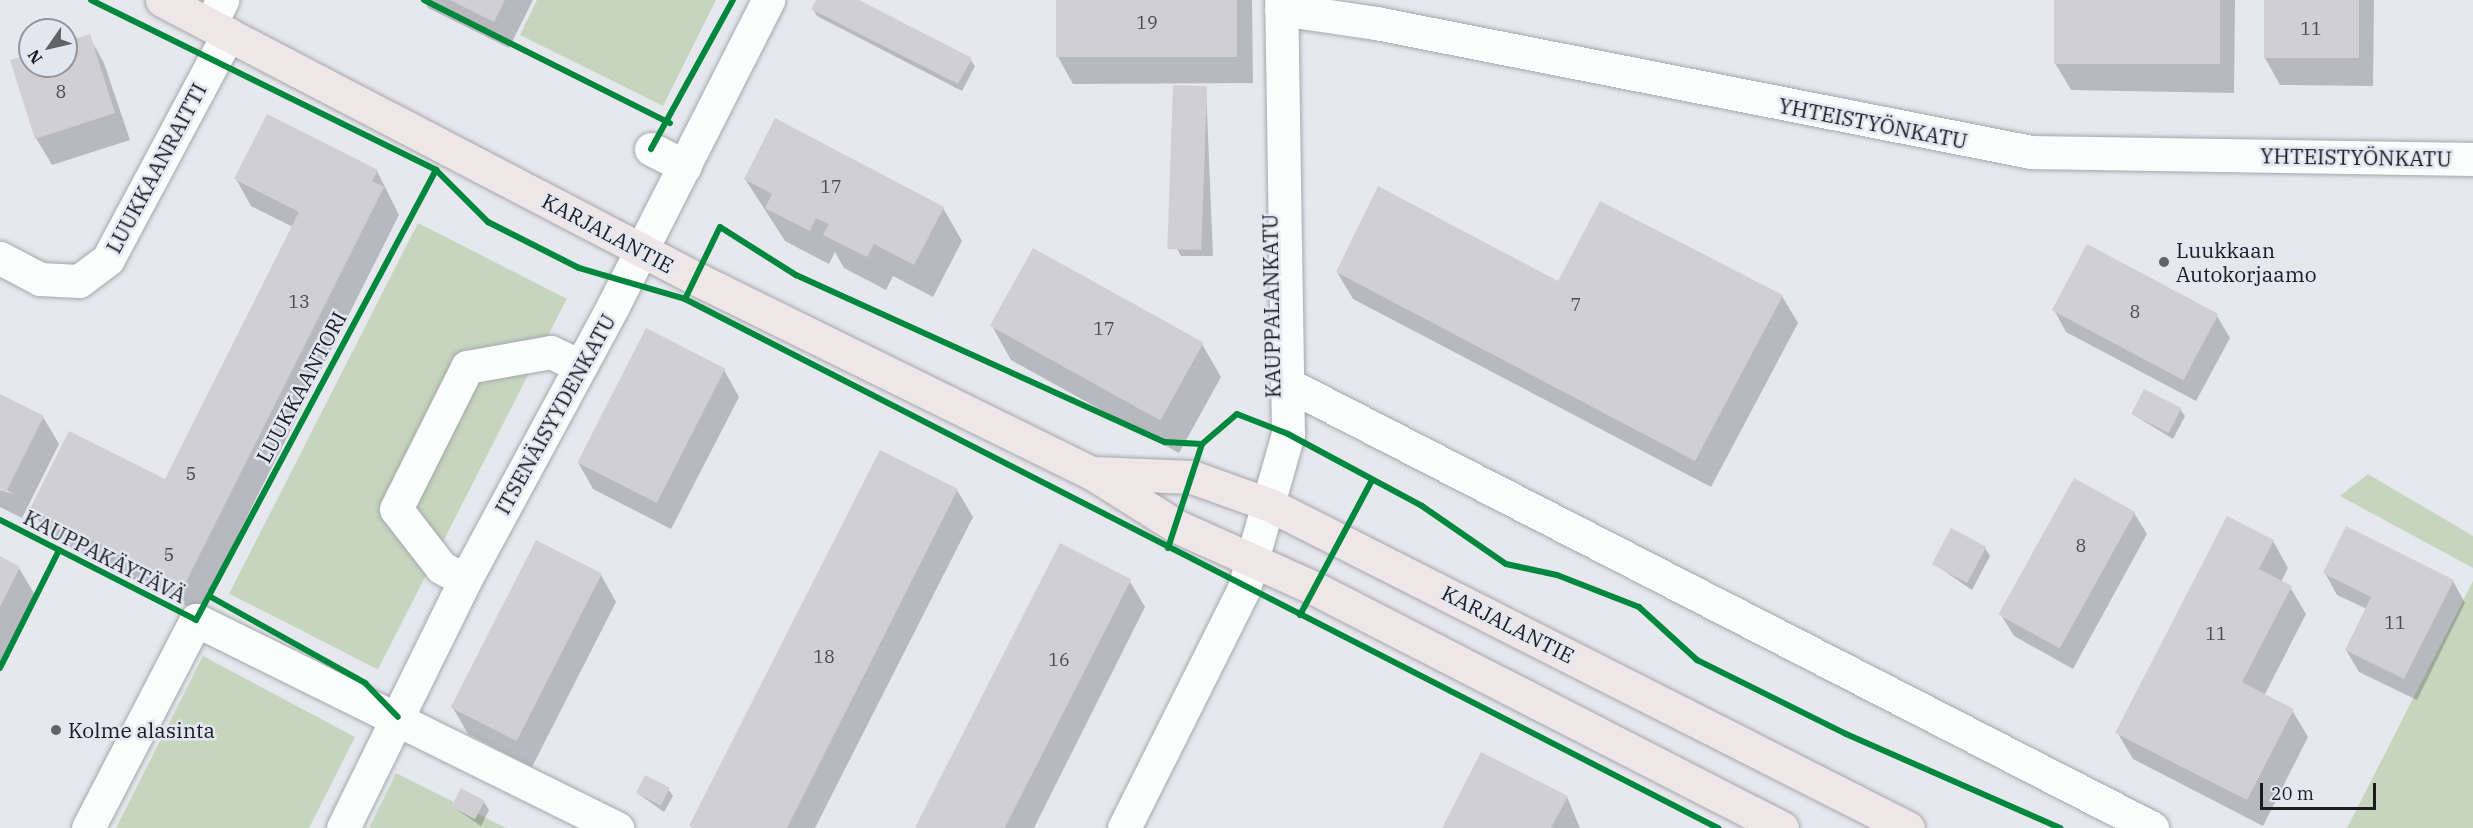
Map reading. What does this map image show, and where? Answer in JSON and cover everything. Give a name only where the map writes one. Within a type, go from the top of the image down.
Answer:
[{"type":"main road","name":"KARJALANTIE","points":[[162,0],[220,19],[642,250],[1092,473],[1176,526],[1255,559],[1782,828]]},
{"type":"main road","name":"KARJALANTIE","points":[[1092,473],[1192,477],[1270,505],[1908,828]]},
{"type":"street","name":"ITSENÄISYYDENKATU","points":[[343,828],[465,580],[642,250],[768,0]]},
{"type":"street","name":"YHTEISTYÖNKATU","points":[[1281,5],[2031,152],[2473,159]]},
{"type":"street","name":"KAUPPALANKATU","points":[[1124,828],[1255,559],[1288,434],[1291,386],[1281,5]]},
{"type":"street","name":"LUUKKAANRAITTI","points":[[0,258],[40,279],[79,281],[108,259],[220,19]]},
{"type":"street","points":[[651,149],[685,166]]},
{"type":"street","points":[[465,580],[441,567],[396,509],[467,367],[550,352],[580,366]]},
{"type":"street","points":[[1291,386],[2152,828]]},
{"type":"street","points":[[88,828],[196,620],[398,717],[617,828]]},
{"type":"green space","points":[[537,0],[716,0],[663,106],[520,35]]},
{"type":"green space","points":[[418,223],[567,299],[378,669],[229,594]]},
{"type":"green space","points":[[2368,474],[2473,536],[2473,568],[2340,496]]},
{"type":"green space","points":[[2473,581],[2473,828],[2347,828]]},
{"type":"green space","points":[[203,656],[355,737],[309,828],[116,828]]},
{"type":"green space","points":[[396,773],[506,828],[369,828]]},
{"type":"building","points":[[450,0],[505,0],[494,22]]},
{"type":"building","points":[[816,0],[859,0],[972,58],[958,84],[811,9]]},
{"type":"building","points":[[1056,0],[1237,0],[1237,57],[1056,57]]},
{"type":"building","points":[[2054,0],[2220,0],[2220,64],[2054,64]]},
{"type":"building","points":[[2264,0],[2359,0],[2359,58],[2264,58]]},
{"type":"building","points":[[90,34],[115,113],[35,139],[10,60],[18,58],[18,78],[78,78],[78,38]]},
{"type":"building","points":[[1173,85],[1207,86],[1201,250],[1167,249]]},
{"type":"building","points":[[267,114],[378,170],[372,181],[384,187],[184,586],[30,509],[69,431],[165,479],[299,212],[234,179]]},
{"type":"building","points":[[775,118],[944,207],[914,265],[874,244],[867,257],[823,235],[829,224],[816,218],[810,231],[765,208],[772,194],[744,179]]},
{"type":"building","points":[[1378,186],[1558,281],[1600,201],[1783,295],[1695,461],[1336,272]]},
{"type":"building","points":[[2087,244],[2219,314],[2183,380],[2052,310]]},
{"type":"building","points":[[1033,248],[1204,343],[1160,420],[990,326]]},
{"type":"building","points":[[646,328],[725,368],[657,503],[577,463]]},
{"type":"building","points":[[2144,389],[2181,408],[2169,433],[2131,414]]},
{"type":"building","points":[[0,394],[44,416],[6,492],[0,489]]},
{"type":"building","points":[[880,450],[958,489],[787,828],[694,828],[689,826]]},
{"type":"building","points":[[2074,478],[2135,512],[2060,648],[1998,614]]},
{"type":"building","points":[[2227,516],[2274,540],[2259,569],[2292,586],[2242,682],[2294,709],[2247,800],[2115,733]]},
{"type":"building","points":[[2346,526],[2454,580],[2404,679],[2345,650],[2371,597],[2323,573]]},
{"type":"building","points":[[1951,528],[1986,547],[1967,583],[1932,564]]},
{"type":"building","points":[[536,540],[602,574],[517,741],[451,708]]},
{"type":"building","points":[[1060,543],[1131,579],[1005,828],[915,827]]},
{"type":"building","points":[[0,556],[20,567],[0,607]]},
{"type":"building","points":[[1481,752],[1568,796],[1551,828],[1442,828]]},
{"type":"building","points":[[645,775],[670,788],[661,806],[636,793]]},
{"type":"building","points":[[461,788],[485,801],[475,819],[451,807]]},
{"type":"cycle path","points":[[91,0],[436,170],[488,222],[579,268],[685,299],[1718,828]]},
{"type":"cycle path","points":[[424,0],[670,123]]},
{"type":"cycle path","points":[[651,149],[733,0]]},
{"type":"cycle path","name":"LUUKKAANTORI","points":[[0,520],[196,620],[436,170]]},
{"type":"cycle path","points":[[685,299],[720,227],[796,275],[1165,442],[1202,444],[1237,414],[1288,434],[1422,506],[1506,564],[1557,575],[1639,607],[1697,660],[1846,734],[2060,828]]},
{"type":"cycle path","points":[[1168,548],[1202,444]]},
{"type":"cycle path","points":[[1300,615],[1372,480]]},
{"type":"cycle path","name":"KAUPPAKÄYTÄVÄ","points":[[0,668],[59,550]]},
{"type":"cycle path","points":[[209,596],[365,683],[398,717]]},
{"type":"place","name":"Luukkaan Autokorjaamo","points":[[2164,262]]},
{"type":"place","name":"Kolme alasinta","points":[[56,730]]}]
